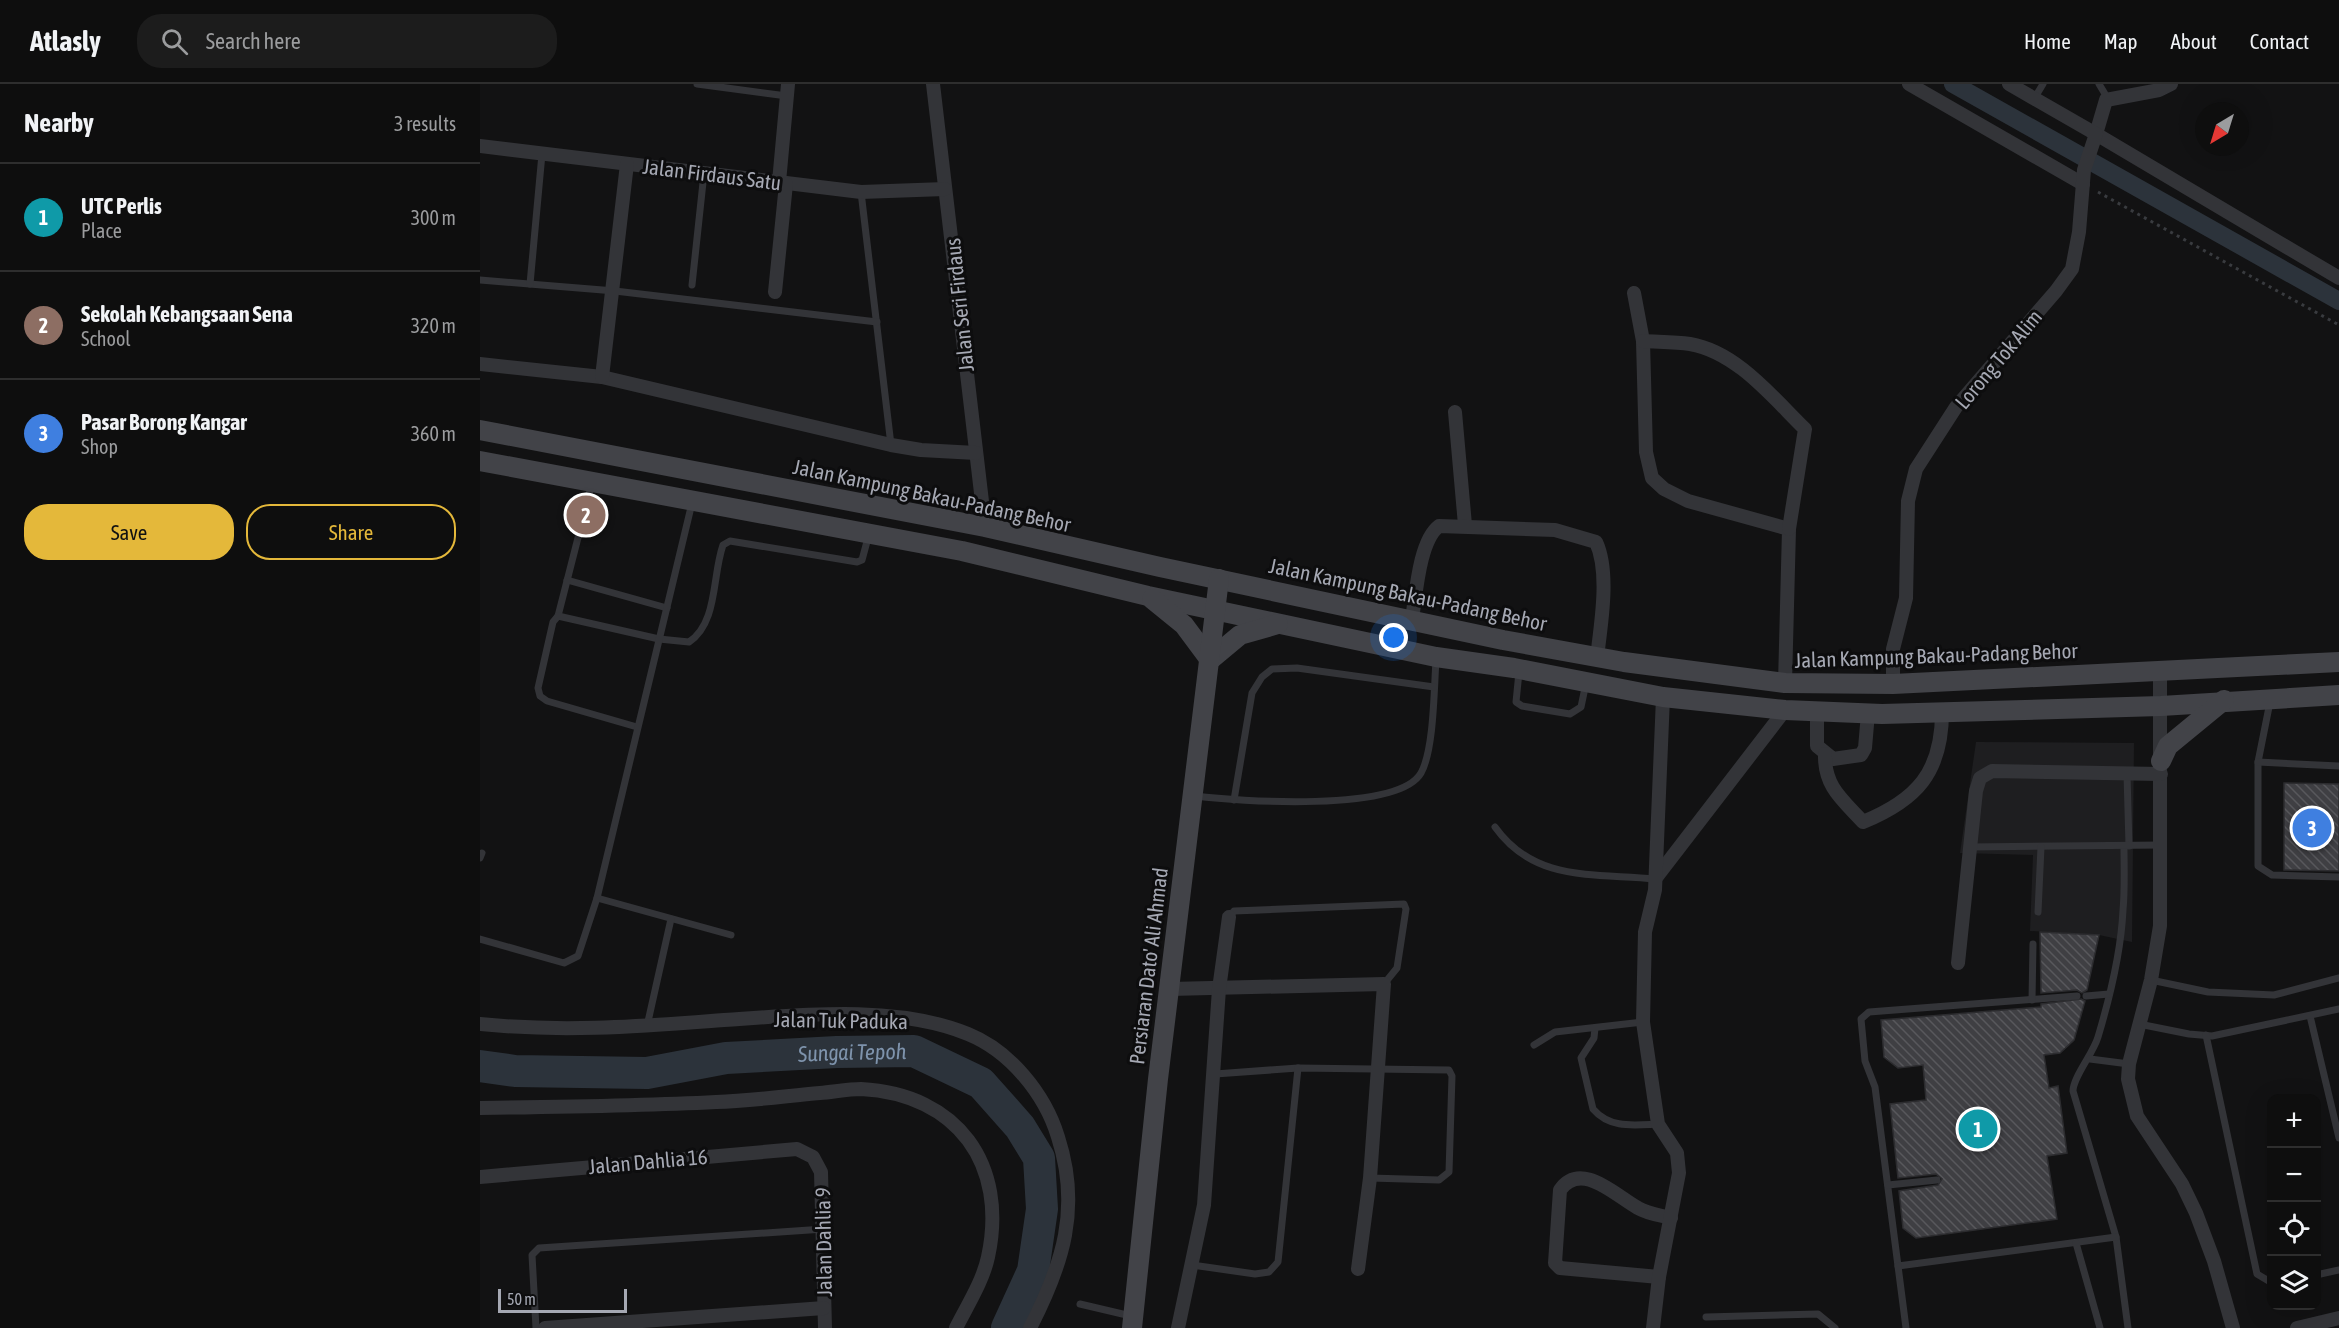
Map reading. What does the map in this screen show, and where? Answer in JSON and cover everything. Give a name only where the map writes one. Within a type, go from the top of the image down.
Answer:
[{"type":"street","name":"Jalan Seri Firdaus","points":[[933,84],[985,527]]},
{"type":"street","points":[[1909,84],[2084,177]]},
{"type":"street","points":[[2009,84],[2094,140],[2339,278]]},
{"type":"street","points":[[2108,99],[2159,90],[2171,84]]},
{"type":"street","points":[[775,292],[787,90]]},
{"type":"street","name":"Lorong Tok Alim","points":[[1893,684],[1893,649],[1906,598],[1908,501],[1916,469],[1956,407],[2056,291],[2072,269],[2084,177],[2103,106],[2108,99]]},
{"type":"street","name":"Jalan Firdaus Satu","points":[[480,146],[861,192],[945,189]]},
{"type":"street","points":[[603,377],[615,291],[627,164]]},
{"type":"street","points":[[1634,293],[1643,341],[1646,452],[1652,478],[1664,489],[1688,501],[1790,529]]},
{"type":"street","points":[[1643,341],[1691,344],[1720,355],[1748,374],[1805,429],[1790,529],[1785,683]]},
{"type":"street","points":[[480,364],[603,377],[891,445],[921,450],[975,453]]},
{"type":"street","points":[[1455,412],[1465,525]]},
{"type":"street","name":"Jalan Kampung Bakau-Padang Behor","points":[[480,430],[985,527],[1503,640],[1597,657],[1785,683],[1893,684],[2339,662]]},
{"type":"street","points":[[480,460],[962,551],[1148,596],[1436,657],[1520,669],[1663,697],[1785,710],[1868,713],[2161,706],[2224,700],[2339,695]]},
{"type":"street","points":[[1412,619],[1421,565],[1431,532],[1439,526],[1465,525],[1555,530],[1596,542],[1601,554],[1603,612],[1597,657]]},
{"type":"street","name":"Persiaran Dato' Ali Ahmad","points":[[1133,1322],[1218,579]]},
{"type":"street","points":[[1148,596],[1184,625],[1210,660],[1240,635],[1284,623]]},
{"type":"street","points":[[2160,670],[2160,926],[2151,980],[2128,1064],[2128,1079],[2138,1116],[2182,1184],[2196,1213],[2214,1261],[2233,1328]]},
{"type":"street","points":[[1653,1328],[1659,1277],[1679,1173],[1677,1153],[1658,1124],[1643,1022],[1646,932],[1655,879],[1663,697]]},
{"type":"street","points":[[2161,768],[2168,746],[2224,700]]},
{"type":"street","points":[[1655,879],[1785,710]]},
{"type":"street","points":[[1817,711],[1817,746],[1833,759],[1861,755],[1865,748],[1868,713]]},
{"type":"street","points":[[1825,754],[1825,772],[1832,788],[1863,822],[1923,785],[1935,762],[1942,732],[1942,712]]},
{"type":"street","points":[[1958,963],[1976,791],[1980,778],[1992,771],[2127,774],[2161,768]]},
{"type":"street","points":[[1178,1328],[1204,1205],[1215,1074],[1219,989],[1229,917]]},
{"type":"street","points":[[1170,988],[1219,989],[1384,984],[1370,1178],[1358,1269]]},
{"type":"street","name":"Jalan Tuk Paduka","points":[[480,1024],[567,1030],[782,1016],[871,1016],[949,1028],[969,1034],[999,1052],[1019,1071],[1048,1110],[1068,1171],[1070,1201],[1058,1268],[1030,1328]]},
{"type":"street","points":[[480,1108],[718,1102],[861,1089],[891,1094],[922,1105],[952,1123],[965,1136],[980,1156],[990,1182],[994,1211],[987,1259],[957,1328]]},
{"type":"street","name":"Jalan Dahlia 16","points":[[480,1177],[797,1149],[813,1157]]},
{"type":"street","name":"Jalan Dahlia 9","points":[[813,1157],[822,1172],[825,1328]]},
{"type":"street","points":[[1659,1277],[1560,1268],[1555,1263],[1560,1190],[1566,1181],[1574,1178],[1596,1181],[1641,1210],[1671,1218]]},
{"type":"street","points":[[545,1328],[824,1308]]},
{"type":"street","points":[[2297,1328],[2339,1318]]},
{"type":"lane","points":[[697,84],[787,90]]},
{"type":"lane","points":[[2034,99],[2043,84]]},
{"type":"lane","points":[[2099,84],[2108,99]]},
{"type":"lane","points":[[530,284],[542,154]]},
{"type":"lane","points":[[692,285],[704,173]]},
{"type":"lane","points":[[861,192],[891,445]]},
{"type":"lane","points":[[480,280],[615,291],[877,322]]},
{"type":"lane","points":[[593,481],[558,616],[553,622],[538,688],[540,696],[547,700],[637,727]]},
{"type":"lane","points":[[480,939],[564,963],[578,956],[597,898],[693,500]]},
{"type":"lane","points":[[558,616],[659,639],[689,642],[700,635],[706,623],[723,545],[730,541],[856,562],[862,560],[865,554],[869,533]]},
{"type":"lane","points":[[567,580],[666,608]]},
{"type":"lane","points":[[1193,796],[1234,800],[1312,801],[1367,797],[1405,789],[1421,773],[1427,755],[1436,657]]},
{"type":"lane","points":[[1234,800],[1252,693],[1262,677],[1272,669],[1297,668],[1434,687]]},
{"type":"lane","points":[[1520,669],[1516,702],[1570,714],[1581,707],[1587,681]]},
{"type":"lane","points":[[2271,698],[2258,762],[2258,867],[2272,875],[2339,877]]},
{"type":"lane","points":[[2258,762],[2339,766]]},
{"type":"lane","points":[[2127,774],[2124,912],[2109,994],[2090,1059],[2077,1077],[2073,1091],[2116,1237],[2128,1328]]},
{"type":"lane","points":[[1495,827],[1516,852],[1544,867],[1574,874],[1655,879]]},
{"type":"lane","points":[[1970,847],[2161,845]]},
{"type":"lane","points":[[2038,912],[2041,847]]},
{"type":"lane","points":[[597,898],[731,935]]},
{"type":"lane","points":[[1229,917],[1234,911],[1404,904],[1406,909],[1397,968],[1384,984]]},
{"type":"lane","points":[[647,1026],[671,919]]},
{"type":"lane","points":[[2032,1000],[2033,944]]},
{"type":"lane","points":[[2151,980],[2208,992],[2274,995],[2339,978]]},
{"type":"lane","points":[[2086,996],[2109,994]]},
{"type":"lane","points":[[1906,1328],[1875,1087],[1865,1061],[1860,1023],[1863,1016],[1869,1012],[2077,996]]},
{"type":"lane","points":[[2139,1024],[2206,1035],[2237,1032],[2339,1009]]},
{"type":"lane","points":[[2310,1017],[2339,1138]]},
{"type":"lane","points":[[1534,1045],[1555,1032],[1643,1022]]},
{"type":"lane","points":[[1595,1028],[1594,1038],[1581,1058],[1593,1109],[1608,1120],[1620,1125],[1658,1124]]},
{"type":"lane","points":[[2206,1035],[2257,1274],[2267,1280]]},
{"type":"lane","points":[[2090,1059],[2128,1064]]},
{"type":"lane","points":[[1192,1265],[1254,1274],[1269,1272],[1278,1262],[1298,1068]]},
{"type":"lane","points":[[1215,1074],[1298,1068],[1449,1070],[1452,1076],[1449,1172],[1439,1180],[1370,1178]]},
{"type":"lane","points":[[1888,1185],[1938,1180]]},
{"type":"lane","points":[[536,1328],[532,1255],[539,1248],[824,1229]]},
{"type":"lane","points":[[1898,1266],[2116,1237]]},
{"type":"lane","points":[[2076,1243],[2100,1328]]},
{"type":"lane","points":[[2321,1274],[2339,1270]]},
{"type":"lane","points":[[1080,1304],[1133,1322]]},
{"type":"lane","points":[[1706,1317],[1818,1314],[1835,1328]]},
{"type":"path","points":[[2084,177],[2339,325]]},
{"type":"shaded area","points":[[1976,742],[2134,743],[2132,942],[2099,935],[2030,931],[2033,855],[1960,853]]},
{"type":"building","points":[[2284,783],[2339,784],[2339,871],[2284,870]]},
{"type":"building","points":[[2040,932],[2099,935],[2087,990],[2082,993],[2077,990],[2041,993]]},
{"type":"building","points":[[2081,999],[2085,1001],[2074,1040],[2060,1053],[2044,1055],[2049,1088],[2058,1086],[2067,1153],[2047,1156],[2057,1219],[1916,1238],[1903,1228],[1899,1191],[1938,1185],[1942,1179],[1936,1174],[1898,1178],[1890,1104],[1926,1100],[1923,1065],[1898,1068],[1884,1057],[1881,1020],[2041,1007],[2041,1004]]},
{"type":"waterway","points":[[1953,84],[2339,301]]},
{"type":"waterway","name":"Sungai Tepoh","points":[[480,1066],[515,1071],[647,1073],[726,1058],[837,1052],[914,1051],[981,1083],[1020,1127],[1039,1158],[1042,1209],[1033,1271],[1007,1328]]},
{"type":"place","name":"Sekolah Kebangsaan Sena","points":[[586,515]]},
{"type":"place","name":"Pasar Borong Kangar","points":[[2312,828]]},
{"type":"place","name":"UTC Perlis","points":[[1978,1129]]}]
